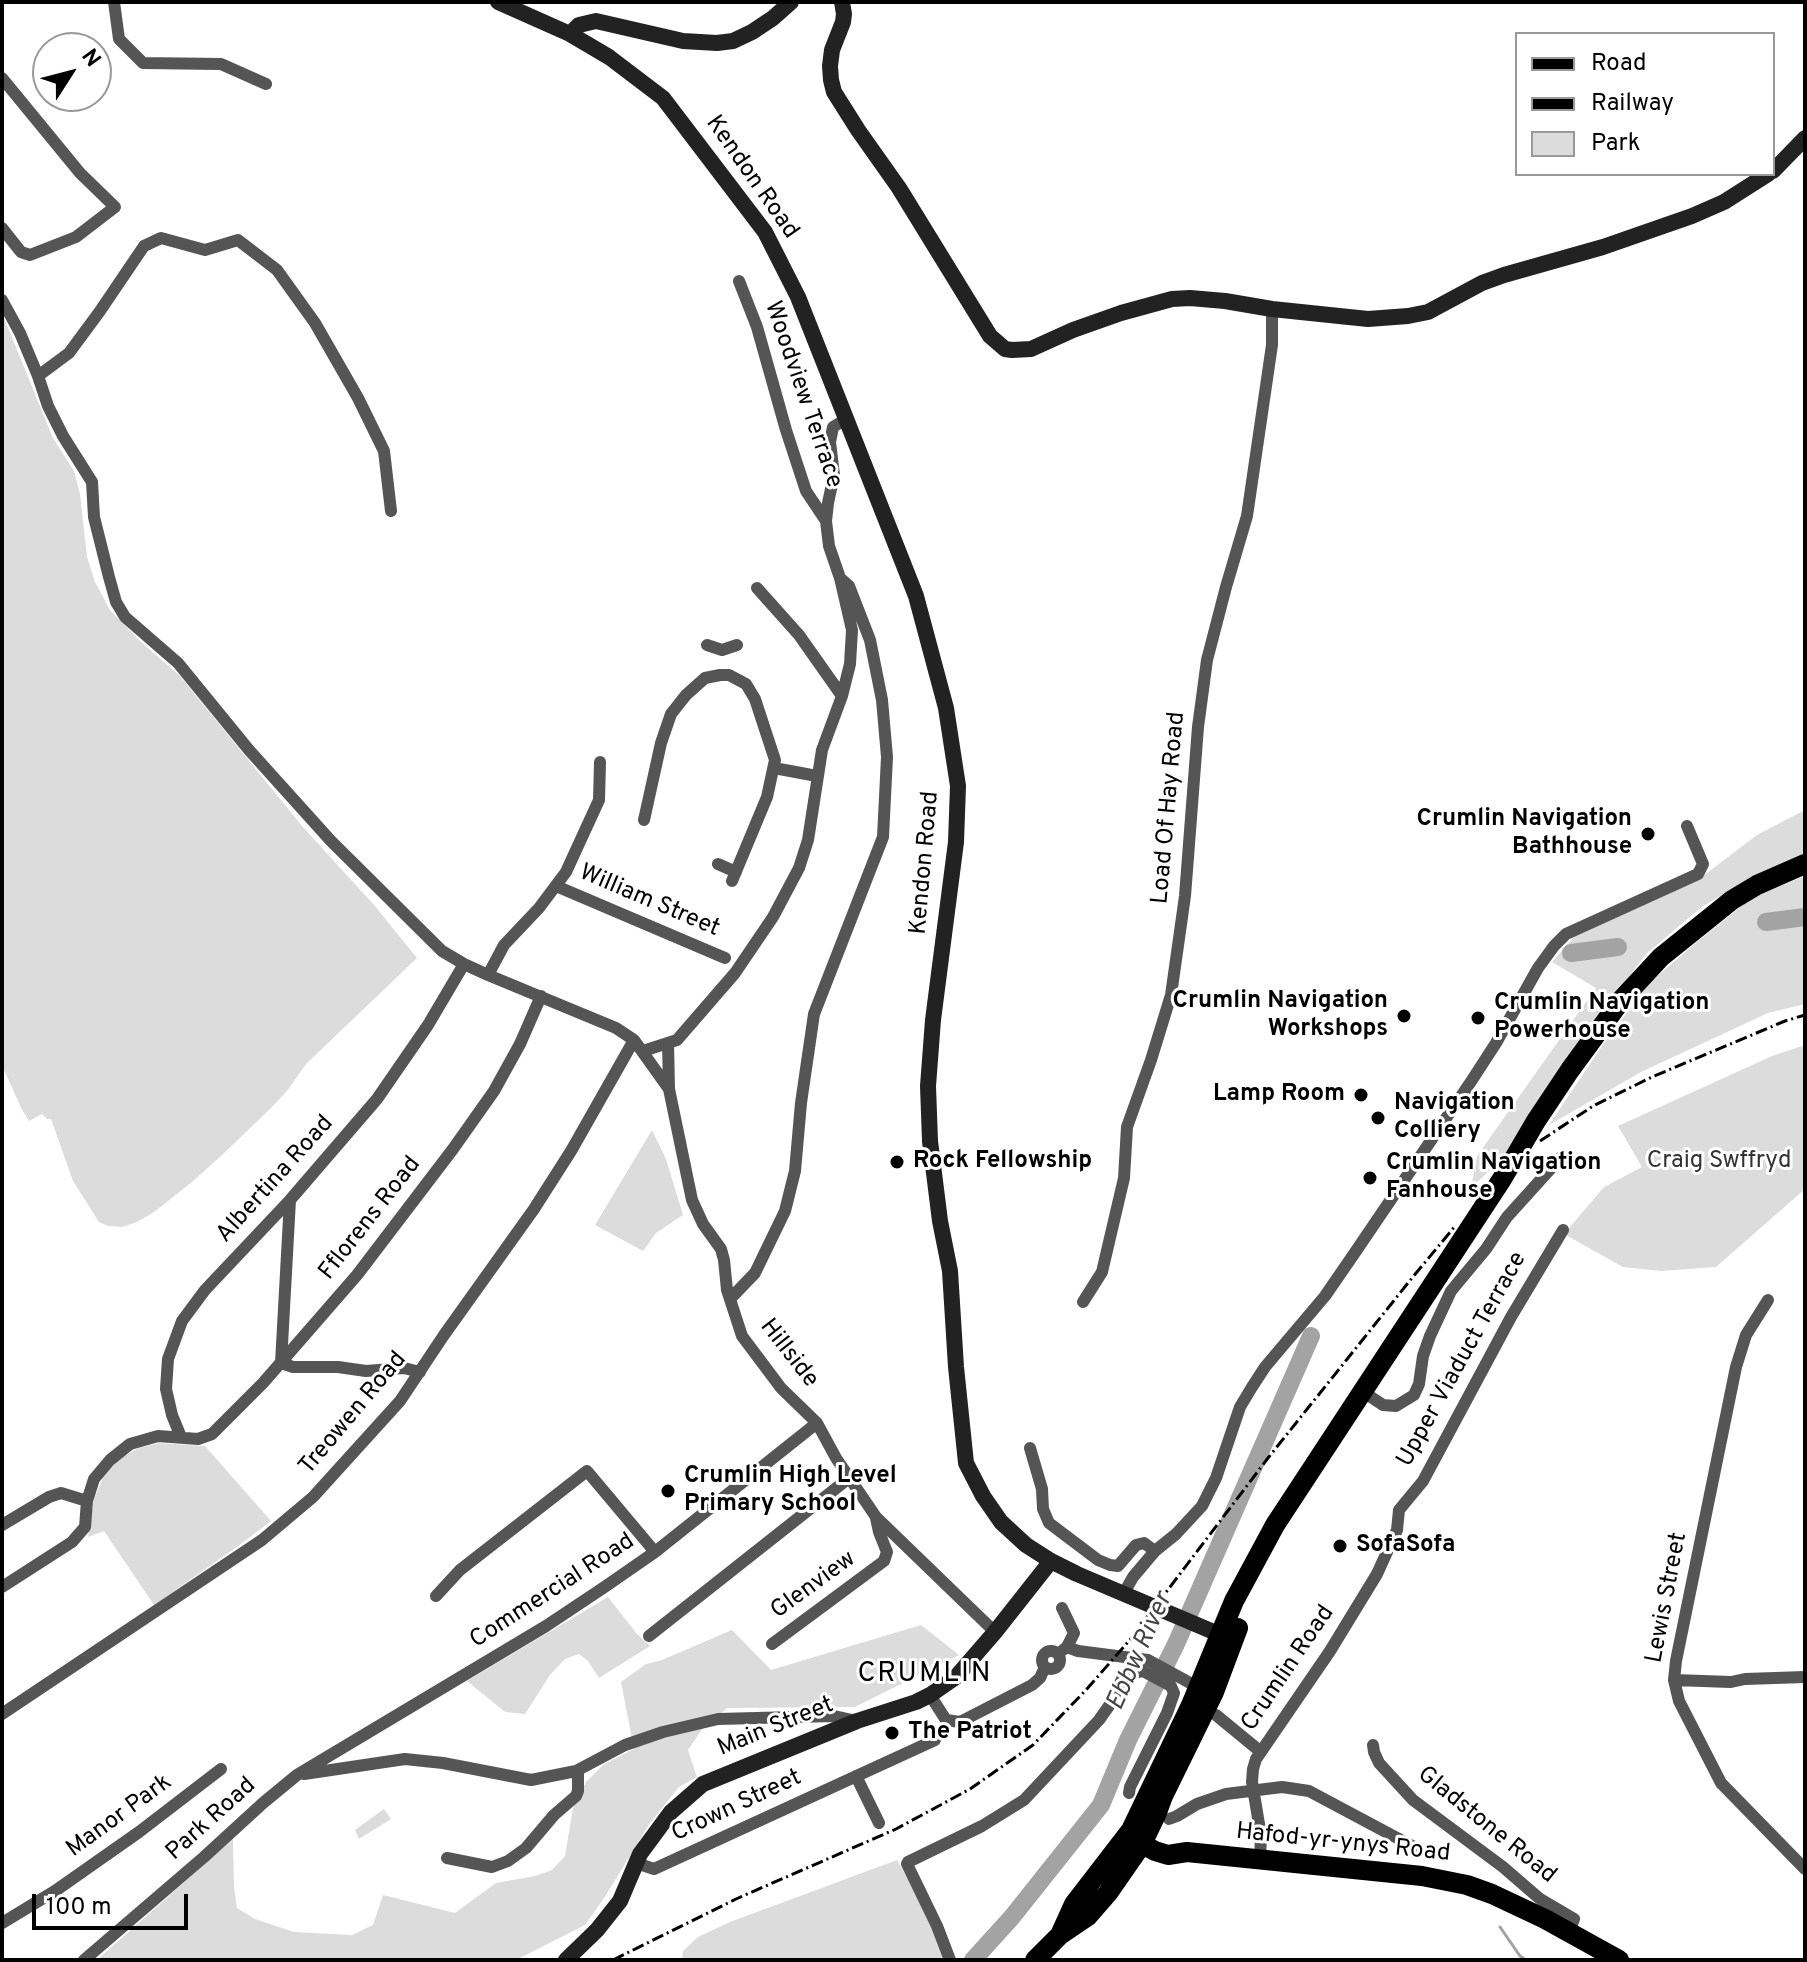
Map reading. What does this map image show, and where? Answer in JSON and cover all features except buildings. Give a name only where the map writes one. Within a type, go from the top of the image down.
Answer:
[{"type":"main road","points":[[1035,1960],[1060,1935],[1088,1916],[1120,1877],[1141,1835],[1178,1733],[1227,1638],[1234,1601],[1256,1559],[1291,1500],[1570,1070],[1622,999],[1661,957],[1713,913],[1757,885],[1805,864]]},
{"type":"main road","points":[[1060,1935],[1074,1904],[1141,1835]]},
{"type":"main road","name":"Hafod-yr-ynys Road","points":[[1141,1835],[1155,1851],[1444,1879],[1492,1894],[1619,1960]]},
{"type":"main road","points":[[1120,1877],[1153,1859],[1178,1853]]},
{"type":"street","points":[[114,2],[119,39],[143,63],[221,64],[266,84]]},
{"type":"street","name":"Kendon Road","points":[[498,2],[570,34],[609,57],[663,98],[765,232],[798,297],[916,596],[946,708],[958,786],[956,842],[933,1020],[928,1086],[930,1141],[950,1271],[966,1463],[1001,1522],[1026,1545],[1077,1574],[1227,1638]]},
{"type":"street","points":[[570,34],[579,25],[596,21],[683,41],[733,41],[773,18],[791,2]]},
{"type":"street","points":[[842,2],[843,22],[832,50],[830,66],[834,92],[899,188],[990,336],[1005,349],[1031,349],[1073,330],[1172,299],[1225,301],[1368,319],[1428,312],[1482,283],[1504,275],[1659,230],[1724,202],[1765,176]]},
{"type":"street","points":[[2,78],[80,173],[115,207],[76,237],[30,255],[21,252],[2,228]]},
{"type":"street","points":[[1775,168],[1805,138]]},
{"type":"street","points":[[38,376],[69,353],[144,246],[161,238],[205,250],[238,240],[277,270],[315,323],[358,398],[384,451],[391,511]]},
{"type":"street","name":"Woodview Terrace","points":[[739,281],[757,327],[806,491],[826,521]]},
{"type":"street","points":[[2,300],[20,333],[48,406],[92,482],[94,517],[116,602],[125,617],[178,663],[249,750],[331,841],[433,943],[464,964],[616,1028],[638,1046],[677,1040],[711,1003],[773,917],[799,868],[808,840],[822,750],[850,664],[852,630],[829,546],[826,521],[834,475],[830,442],[833,427],[846,419]]},
{"type":"street","name":"Load Of Hay Road","points":[[1083,1302],[1102,1272],[1124,1178],[1127,1127],[1171,995],[1185,896],[1205,673],[1247,516],[1272,345],[1272,309]]},
{"type":"street","points":[[730,1299],[755,1273],[785,1211],[795,1171],[814,1014],[883,837],[887,757],[882,700],[870,640],[849,586],[840,578]]},
{"type":"street","points":[[757,588],[799,635],[842,696]]},
{"type":"street","points":[[707,645],[722,650],[737,645]]},
{"type":"street","points":[[720,675],[722,650]]},
{"type":"street","points":[[644,820],[661,743],[671,714],[705,678],[729,675],[746,684],[755,699],[775,760],[774,768],[767,797],[734,876],[718,864]]},
{"type":"street","points":[[488,975],[504,945],[566,872],[599,800],[600,762]]},
{"type":"street","points":[[774,768],[817,776]]},
{"type":"street","points":[[1124,1593],[1155,1551],[1202,1506],[1216,1478],[1240,1407],[1258,1377],[1325,1296],[1356,1251],[1472,1080],[1554,946],[1566,934],[1698,874],[1703,864],[1687,826]]},
{"type":"street","name":"William Street","points":[[556,886],[725,958]]},
{"type":"street","name":"Albertina Road","points":[[181,1437],[166,1389],[168,1359],[182,1321],[205,1290],[290,1200],[377,1099],[428,1025],[464,964]]},
{"type":"street","name":"Fflorens Road","points":[[181,1437],[198,1439],[212,1434],[281,1363],[357,1275],[494,1091],[520,1044],[541,996]]},
{"type":"street","points":[[668,1043],[669,1089]]},
{"type":"street","name":"Hillside","points":[[638,1046],[669,1089],[692,1200],[703,1224],[721,1249],[730,1299],[742,1336],[781,1388],[817,1423],[876,1517],[995,1632]]},
{"type":"street","name":"Treowen Road","points":[[2,1714],[262,1540],[313,1497],[400,1401],[541,1198],[638,1046]]},
{"type":"street","points":[[1362,1391],[1383,1405],[1396,1406],[1414,1395],[1430,1336],[1451,1291],[1486,1249],[1507,1217],[1563,1155]]},
{"type":"street","points":[[290,1200],[281,1363],[293,1367],[338,1367],[366,1371],[404,1368],[420,1372]]},
{"type":"street","name":"Upper Viaduct Terrace","points":[[1399,1510],[1423,1481],[1511,1317],[1563,1230]]},
{"type":"street","name":"Lewis Street","points":[[1768,1300],[1746,1335],[1736,1367],[1674,1680],[1679,1701],[1721,1783],[1805,1869]]},
{"type":"street","name":"Commercial Road","points":[[297,1775],[546,1626],[655,1552],[817,1423]]},
{"type":"street","points":[[2,1587],[72,1542],[85,1527],[87,1501],[94,1479],[110,1460],[130,1444],[158,1436],[181,1437]]},
{"type":"street","points":[[1030,1448],[1049,1523],[1098,1560],[1110,1565],[1118,1566],[1136,1545],[1144,1543],[1155,1551]]},
{"type":"street","points":[[436,1596],[460,1570],[587,1471],[655,1552]]},
{"type":"street","points":[[649,1636],[849,1478]]},
{"type":"street","points":[[2,1525],[61,1493],[87,1501]]},
{"type":"street","name":"Crumlin Road","points":[[1260,1861],[1261,1836],[1253,1789],[1254,1764],[1377,1574],[1397,1530],[1399,1510]]},
{"type":"street","name":"Glenview","points":[[772,1644],[884,1561],[887,1552],[876,1517]]},
{"type":"street","name":"Main Street","points":[[566,1960],[597,1930],[620,1901],[640,1854],[671,1812],[703,1784],[857,1721],[930,1695],[956,1677],[1051,1561]]},
{"type":"street","points":[[1062,1608],[1074,1633],[1062,1650]]},
{"type":"street","points":[[930,1695],[946,1720],[960,1722],[1032,1685],[1045,1667],[1043,1655],[1062,1650],[1148,1660],[1174,1680]]},
{"type":"street","points":[[950,1960],[908,1862],[982,1826],[1024,1800],[1099,1720],[1122,1679],[1139,1671],[1192,1684]]},
{"type":"street","points":[[1674,1680],[1731,1682],[1805,1677]]},
{"type":"street","points":[[1129,1793],[1171,1704],[1174,1680]]},
{"type":"street","points":[[1216,1715],[1261,1752]]},
{"type":"street","points":[[297,1775],[405,1759],[531,1780],[578,1770],[625,1745],[718,1719],[834,1716],[857,1721]]},
{"type":"street","name":"Crown Street","points":[[636,1863],[654,1869],[935,1740]]},
{"type":"street","name":"Gladstone Road","points":[[1373,1745],[1379,1763],[1413,1800],[1503,1867],[1540,1899],[1574,1919],[1569,1932]]},
{"type":"street","name":"Manor Park","points":[[2,1923],[55,1891],[139,1832],[221,1769]]},
{"type":"street","points":[[447,1858],[492,1867],[508,1861],[526,1848],[554,1815],[576,1796],[578,1770]]},
{"type":"street","name":"Park Road","points":[[84,1960],[297,1775]]},
{"type":"street","points":[[856,1776],[879,1823]]},
{"type":"street","points":[[1169,1819],[1216,1797],[1282,1787],[1309,1791],[1414,1847]]},
{"type":"green space","points":[[2,313],[53,438],[74,471],[80,494],[87,557],[95,582],[110,610],[180,676],[302,826],[417,958],[306,1064],[287,1091],[222,1155],[154,1212],[122,1227],[99,1222],[73,1181],[51,1119],[42,1114],[29,1121],[2,1065]]},
{"type":"green space","points":[[1805,810],[1805,854],[1764,872],[1703,906],[1647,953],[1594,1023],[1506,1155],[1471,1188],[1477,1156],[1596,988],[1552,962],[1574,937],[1703,876],[1757,835]]},
{"type":"green space","points":[[1805,876],[1805,1004],[1768,1013],[1641,1072],[1549,1125],[1648,984],[1752,898]]},
{"type":"green space","name":"Craig Swffryd","points":[[1805,1045],[1805,1189],[1716,1267],[1661,1271],[1623,1267],[1564,1234],[1604,1187],[1642,1167],[1618,1126],[1772,1056]]},
{"type":"green space","points":[[652,1130],[666,1159],[683,1215],[656,1233],[643,1251],[595,1225]]},
{"type":"green space","points":[[159,1443],[205,1446],[271,1521],[154,1605],[104,1531],[88,1537],[94,1499],[103,1478],[119,1459],[139,1448]]},
{"type":"green space","points":[[608,1597],[650,1646],[599,1678],[588,1661],[579,1654],[565,1659],[550,1675],[525,1714],[505,1712],[467,1681]]},
{"type":"green space","points":[[921,1625],[959,1655],[855,1707],[727,1708],[703,1728],[688,1750],[697,1777],[679,1787],[650,1823],[585,1925],[516,1960],[97,1960],[233,1839],[237,1908],[255,1919],[294,1932],[352,1935],[373,1925],[383,1895],[455,1913],[496,1883],[552,1870],[565,1856],[573,1808],[586,1782],[604,1764],[634,1749],[621,1682],[646,1664],[732,1630],[771,1670]]},
{"type":"green space","points":[[384,1809],[391,1819],[359,1839],[355,1830]]},
{"type":"green space","points":[[897,1860],[947,1950],[946,1960],[682,1960],[683,1951],[698,1937],[730,1922]]},
{"type":"waterway","name":"Ebbw River","points":[[1766,922],[1805,917]]},
{"type":"waterway","name":"Ebbw River","points":[[1571,953],[1618,947]]},
{"type":"waterway","name":"Ebbw River","points":[[973,1960],[1012,1917],[1101,1805],[1128,1740],[1176,1644],[1311,1336]]},
{"type":"waterway","points":[[1500,1927],[1526,1960]]},
{"type":"railway","points":[[1540,1141],[1593,1106],[1652,1077],[1805,1015]]},
{"type":"railway","points":[[613,1960],[736,1899],[896,1829],[970,1789],[1033,1745],[1129,1641],[1268,1458],[1456,1225]]},
{"type":"place","name":"Crumlin Navigation Bathhouse","points":[[1648,834]]},
{"type":"place","name":"Crumlin Navigation Workshops","points":[[1404,1016]]},
{"type":"place","name":"Crumlin Navigation Powerhouse","points":[[1478,1018]]},
{"type":"place","name":"Lamp Room","points":[[1361,1095]]},
{"type":"place","name":"Navigation Colliery","points":[[1378,1118]]},
{"type":"place","name":"Rock Fellowship","points":[[897,1162]]},
{"type":"place","name":"Crumlin Navigation Fanhouse","points":[[1370,1178]]},
{"type":"place","name":"Crumlin High Level Primary School","points":[[668,1491]]},
{"type":"place","name":"SofaSofa","points":[[1340,1546]]},
{"type":"place","name":"The Patriot","points":[[892,1733]]},
{"type":"district","name":"CRUMLIN","points":[[925,1675]]}]
